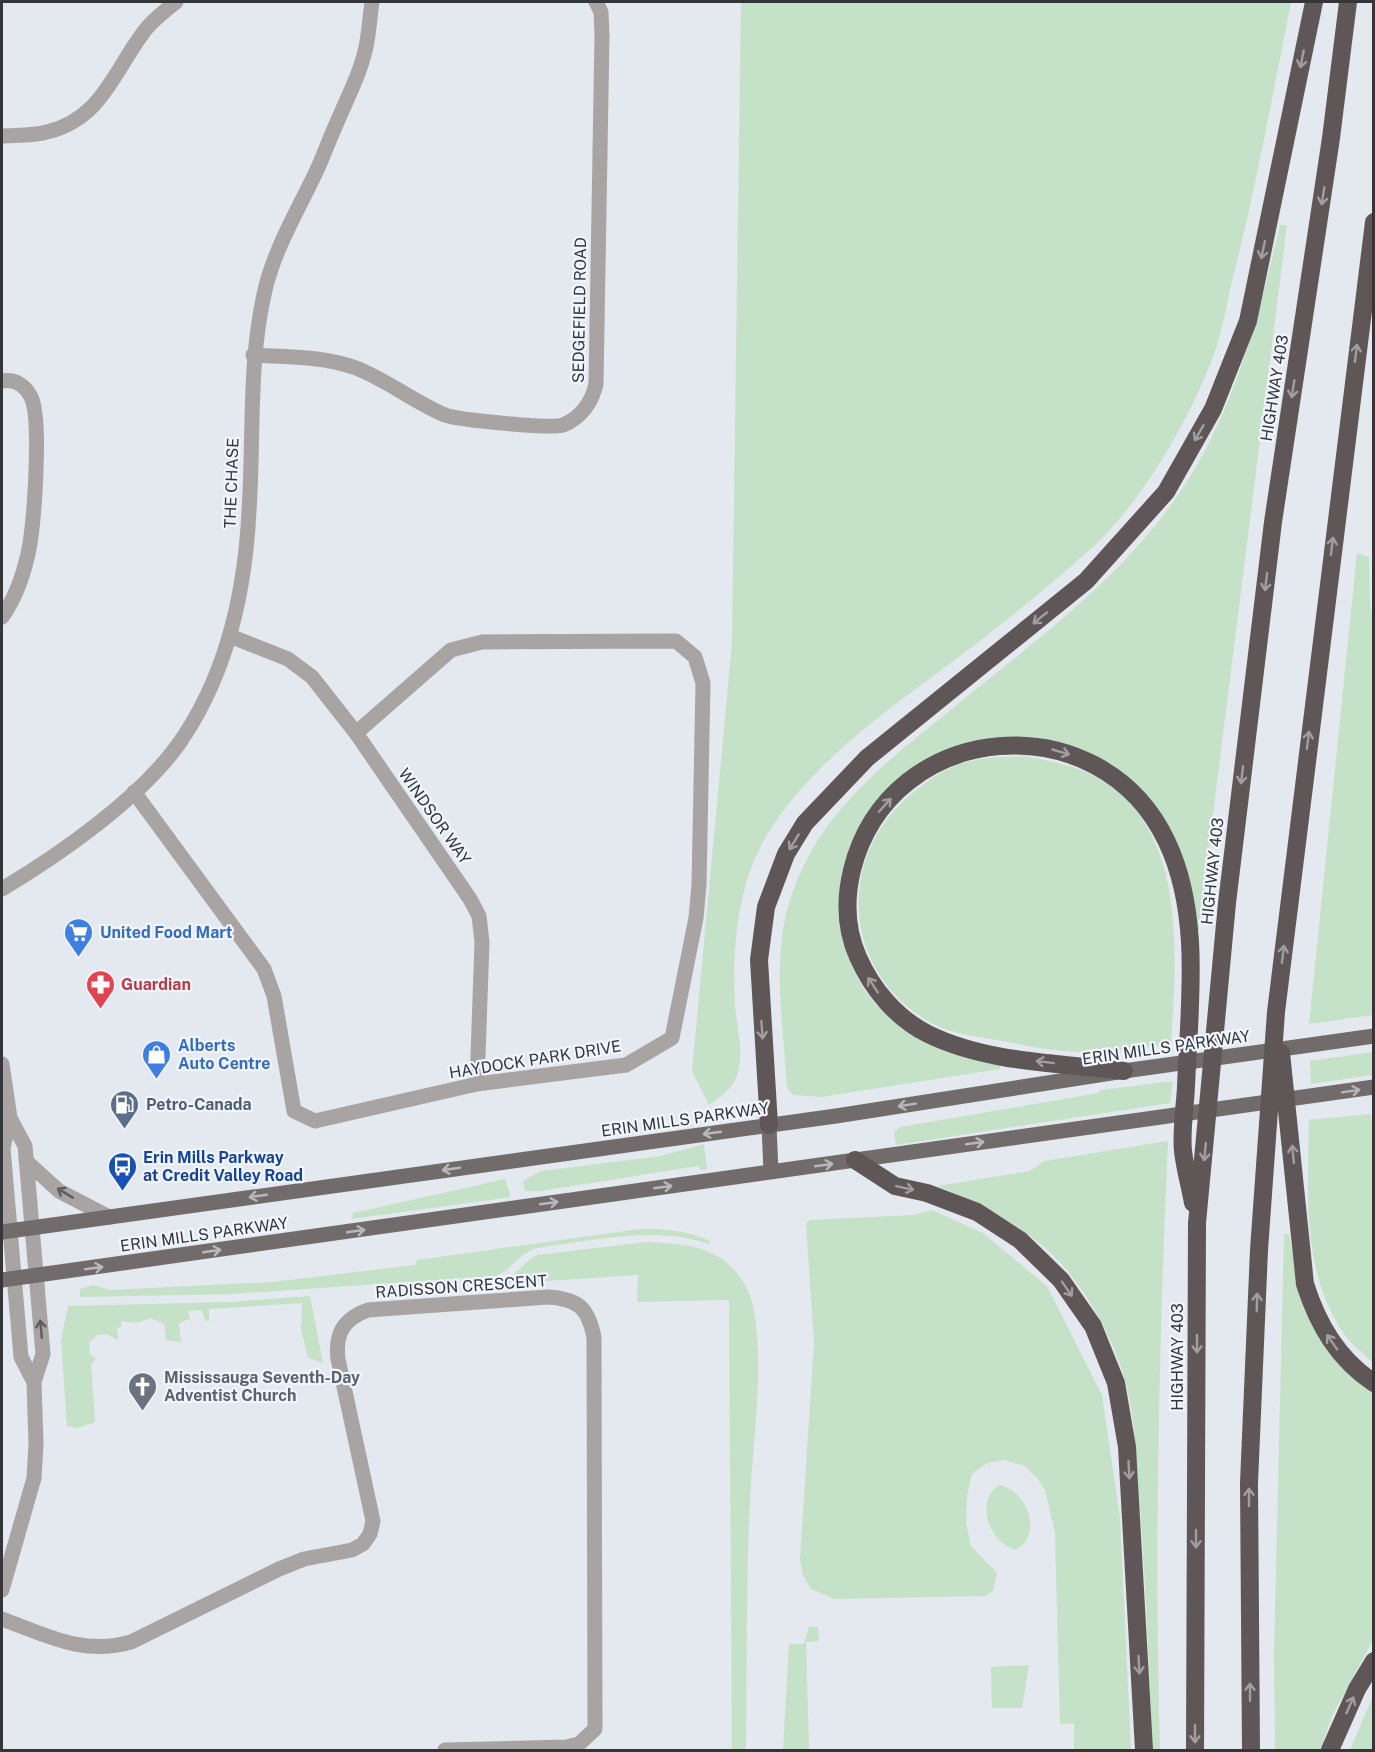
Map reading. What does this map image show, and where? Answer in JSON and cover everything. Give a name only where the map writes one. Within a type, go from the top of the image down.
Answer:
[{"type":"highway","points":[[770,1125],[759,960],[766,907],[774,879],[786,854],[805,823],[867,758],[1086,581],[1166,492],[1213,409],[1248,321],[1314,2]]},
{"type":"highway","name":"HIGHWAY 403","points":[[1195,1750],[1197,1223],[1227,903],[1270,545],[1331,138],[1348,2]]},
{"type":"highway","points":[[1251,1750],[1249,1484],[1259,1250],[1276,1012],[1374,222]]},
{"type":"highway","points":[[1124,1071],[1004,1057],[951,1042],[928,1034],[904,1019],[879,994],[863,969],[852,944],[848,919],[849,880],[855,858],[870,825],[881,808],[917,775],[955,754],[979,748],[1029,745],[1056,750],[1094,765],[1114,776],[1155,819],[1168,844],[1181,881],[1189,933],[1190,992],[1183,1150],[1197,1223]]},
{"type":"highway","points":[[1276,1012],[1305,1284],[1312,1306],[1334,1345],[1348,1362],[1374,1383]]},
{"type":"highway","points":[[855,1160],[895,1186],[927,1193],[977,1212],[1020,1240],[1061,1280],[1093,1326],[1116,1383],[1127,1447],[1144,1750]]},
{"type":"highway","points":[[1330,1750],[1357,1689],[1374,1660]]},
{"type":"main road","name":"ERIN MILLS PARKWAY","points":[[6,1232],[770,1125],[1124,1071],[1374,1036]]},
{"type":"main road","name":"ERIN MILLS PARKWAY","points":[[8,1280],[1374,1087]]},
{"type":"main road","points":[[770,1125],[771,1172]]},
{"type":"street","points":[[2,136],[46,132],[73,123],[91,111],[109,88],[143,32],[176,2]]},
{"type":"street","name":"THE CHASE","points":[[2,889],[70,844],[134,792],[177,747],[210,690],[230,636],[244,571],[249,511],[253,355],[265,288],[279,245],[320,164],[354,86],[365,48],[372,2]]},
{"type":"street","name":"SEDGEFIELD ROAD","points":[[253,355],[328,360],[358,369],[433,409],[464,420],[562,426],[580,414],[593,399],[596,384],[602,36],[601,12],[596,2]]},
{"type":"street","points":[[2,381],[9,380],[26,389],[36,412],[30,545],[21,581],[2,617]]},
{"type":"street","name":"WINDSOR WAY","points":[[230,636],[288,659],[312,677],[356,733],[471,899],[479,916],[482,942],[477,1084]]},
{"type":"street","name":"HAYDOCK PARK DRIVE","points":[[134,792],[264,969],[274,996],[294,1111],[315,1121],[477,1084],[626,1065],[672,1038],[696,918],[699,885],[703,683],[695,657],[676,641],[482,642],[451,650],[356,733]]},
{"type":"street","points":[[2,1064],[10,1118],[25,1146],[43,1354],[34,1382],[36,1444],[34,1478],[2,1590]]},
{"type":"street","points":[[10,1118],[3,1148],[8,1280],[21,1357],[34,1382]]},
{"type":"street","points":[[26,1161],[59,1191],[109,1217]]},
{"type":"street","name":"RADISSON CRESCENT","points":[[2,1619],[77,1646],[114,1647],[131,1642],[279,1569],[304,1559],[352,1550],[363,1544],[370,1534],[373,1521],[336,1345],[345,1323],[368,1310],[548,1297],[566,1298],[579,1304],[591,1319],[594,1338],[597,1703],[594,1729],[579,1744],[566,1747],[445,1750]]},
{"type":"green space","points":[[741,2],[1291,2],[1257,171],[1222,326],[1213,357],[1190,409],[1142,490],[1104,536],[1021,608],[879,717],[830,759],[786,807],[768,833],[749,873],[736,939],[734,984],[740,1063],[731,1087],[709,1105],[692,1071],[732,643]]},
{"type":"green space","points":[[1280,225],[1287,225],[1198,934],[1196,934],[1182,860],[1175,839],[1155,806],[1119,772],[1085,753],[1049,742],[1012,738],[975,742],[940,754],[908,772],[880,798],[858,830],[842,871],[840,898],[842,932],[856,976],[873,1001],[895,1022],[919,1036],[946,1047],[1000,1064],[1000,1069],[821,1097],[793,1095],[787,1088],[780,1001],[780,957],[786,915],[797,880],[813,849],[831,821],[877,771],[1102,583],[1153,528],[1176,498],[1213,435],[1241,367]]},
{"type":"green space","points":[[1357,553],[1369,557],[1370,604],[1374,623],[1373,1015],[1309,1024]]},
{"type":"green space","points":[[1024,756],[1078,769],[1114,789],[1140,816],[1158,849],[1168,886],[1173,926],[1175,966],[1171,1044],[1076,1052],[1037,1048],[960,1033],[926,1020],[898,998],[878,972],[865,943],[859,912],[861,880],[870,849],[887,820],[911,794],[951,768],[965,762],[982,759]]},
{"type":"green space","points":[[1373,1052],[1373,1075],[1311,1084],[1310,1061]]},
{"type":"green space","points":[[1173,1081],[1170,1103],[896,1145],[894,1132],[901,1127],[1098,1093],[1101,1090]]},
{"type":"green space","points":[[1370,1114],[1374,1128],[1373,1363],[1347,1338],[1330,1310],[1320,1284],[1314,1258],[1308,1203],[1309,1120]]},
{"type":"green space","points":[[1168,1141],[1158,1446],[1157,1598],[1160,1750],[1152,1750],[1136,1448],[1132,1415],[1121,1367],[1105,1328],[1091,1304],[1075,1280],[1053,1255],[1007,1220],[938,1186],[1030,1171],[1044,1161]]},
{"type":"green space","points":[[704,1144],[707,1169],[701,1170],[698,1166],[540,1191],[525,1191],[523,1181],[541,1171],[661,1156]]},
{"type":"green space","points":[[505,1179],[511,1197],[352,1219],[353,1213]]},
{"type":"green space","points":[[932,1210],[983,1233],[1047,1286],[1102,1395],[1120,1518],[1131,1750],[1074,1750],[1074,1723],[1060,1724],[1055,1533],[1045,1490],[1037,1478],[1023,1465],[1004,1460],[987,1463],[972,1474],[967,1495],[966,1523],[971,1546],[997,1573],[993,1591],[985,1596],[834,1599],[811,1589],[803,1576],[800,1559],[814,1342],[806,1224],[809,1220],[913,1215]]},
{"type":"green space","points":[[640,1229],[676,1231],[693,1234],[710,1241],[709,1244],[688,1238],[645,1235],[537,1248],[525,1254],[496,1276],[231,1294],[80,1297],[80,1289],[94,1285],[110,1290],[272,1282],[415,1265],[417,1260]]},
{"type":"green space","points":[[1284,1234],[1289,1234],[1295,1270],[1373,1391],[1374,1638],[1332,1716],[1320,1750],[1275,1750],[1274,1654]]},
{"type":"green space","points":[[647,1242],[690,1246],[715,1255],[726,1262],[745,1285],[757,1330],[758,1389],[751,1478],[747,1594],[746,1750],[732,1750],[729,1300],[637,1302],[638,1275],[502,1284],[537,1255]]},
{"type":"green space","points":[[310,1296],[323,1363],[308,1358],[301,1329],[302,1303],[209,1309],[209,1321],[205,1320],[202,1310],[188,1311],[190,1319],[179,1323],[181,1342],[166,1340],[164,1324],[151,1318],[137,1323],[122,1321],[121,1327],[117,1328],[118,1340],[107,1334],[97,1335],[89,1343],[90,1354],[96,1359],[91,1364],[95,1422],[78,1428],[67,1426],[61,1340],[68,1306],[230,1302]]},
{"type":"green space","points":[[999,1485],[1018,1495],[1028,1514],[1029,1535],[1016,1550],[999,1540],[988,1521],[987,1501],[991,1492]]},
{"type":"green space","points":[[809,1627],[818,1627],[819,1641],[806,1642],[809,1750],[783,1750],[789,1644],[804,1644]]},
{"type":"green space","points":[[1029,1665],[1022,1708],[992,1708],[991,1667]]},
{"type":"green space","points":[[1373,1696],[1373,1750],[1350,1750]]},
{"type":"place","name":"United Food Mart","points":[[79,958]]},
{"type":"place","name":"Guardian","points":[[100,1010]]},
{"type":"place","name":"Alberts Auto Centre","points":[[157,1080]]},
{"type":"place","name":"Petro-Canada","points":[[125,1130]]},
{"type":"place","name":"Erin Mills Parkway at Credit Valley Road","points":[[122,1192]]},
{"type":"place","name":"Mississauga Seventh-Day Adventist Church","points":[[143,1412]]}]
